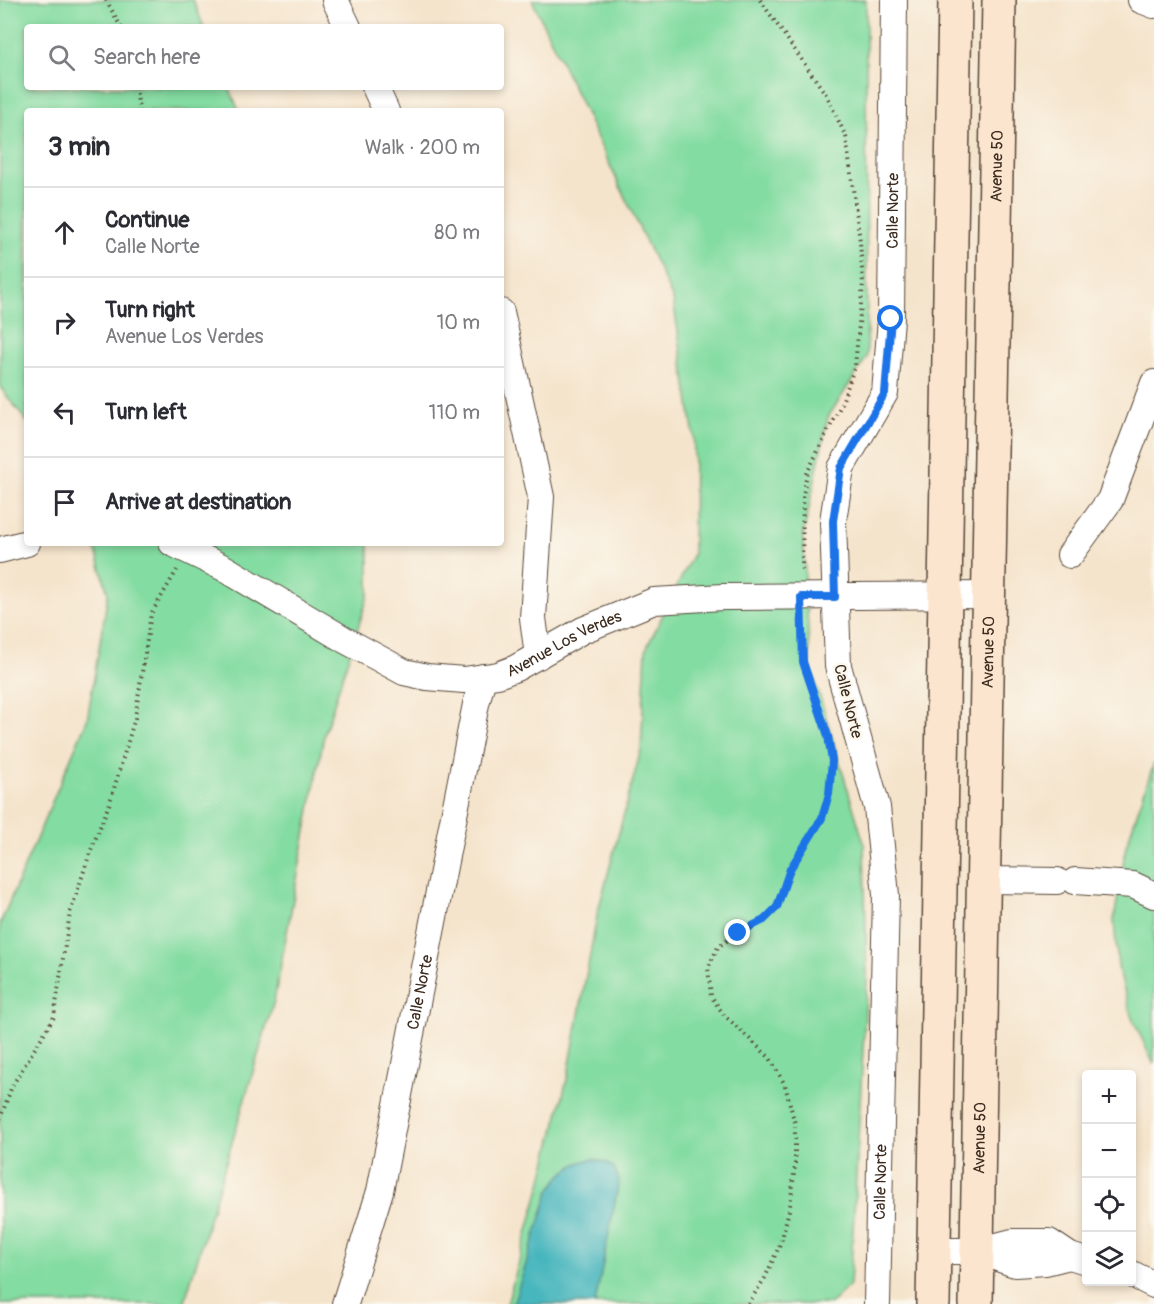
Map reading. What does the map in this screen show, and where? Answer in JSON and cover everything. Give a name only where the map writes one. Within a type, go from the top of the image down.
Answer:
[{"type":"main road","points":[[933,1304],[955,0]]},
{"type":"main road","name":"Avenue 50","points":[[976,1304],[999,0]]},
{"type":"street","points":[[335,0],[347,24]]},
{"type":"street","name":"Calle Norte","points":[[877,1304],[886,895],[877,807],[838,666],[833,521],[841,468],[885,393],[891,319],[894,0]]},
{"type":"street","points":[[1141,0],[1154,5]]},
{"type":"street","points":[[376,90],[386,108]]},
{"type":"street","points":[[504,326],[541,497],[532,618],[538,656]]},
{"type":"street","points":[[1070,555],[1110,500],[1154,382]]},
{"type":"street","points":[[0,550],[24,544]]},
{"type":"street","name":"Avenue Los Verdes","points":[[179,546],[224,568],[369,654],[404,672],[427,677],[464,680],[498,675],[538,656],[583,630],[654,601],[723,597],[988,595]]},
{"type":"street","name":"Calle Norte","points":[[345,1304],[380,1191],[483,676]]},
{"type":"street","points":[[984,880],[1133,885],[1154,895]]},
{"type":"street","points":[[933,1251],[977,1251],[1012,1242],[1049,1242],[1078,1258]]},
{"type":"street","points":[[1136,1276],[1154,1285]]},
{"type":"path","points":[[106,0],[120,24]]},
{"type":"path","points":[[748,1304],[765,1278],[782,1242],[794,1176],[795,1124],[785,1084],[770,1058],[723,1015],[711,996],[708,968],[718,947],[738,933],[764,920],[777,907],[790,869],[822,818],[829,794],[832,761],[828,736],[803,662],[801,597],[803,494],[807,473],[841,405],[855,366],[863,283],[846,137],[827,96],[760,0]]},
{"type":"path","points":[[136,90],[139,108]]},
{"type":"path","points":[[0,1119],[12,1086],[54,1017],[70,913],[90,850],[110,802],[135,718],[151,614],[179,567],[196,553]]},
{"type":"green space","points":[[0,0],[193,0],[203,24],[24,24],[24,90],[230,90],[238,108],[24,108],[24,418],[0,387]]},
{"type":"green space","points":[[532,0],[866,0],[867,357],[828,417],[803,536],[810,664],[864,843],[867,978],[850,1285],[830,1304],[507,1304],[541,1184],[568,1075],[598,911],[641,750],[646,649],[693,554],[694,437],[673,299]]},
{"type":"green space","points":[[95,546],[369,546],[369,593],[324,735],[274,1001],[184,1304],[0,1304],[0,924],[87,720],[108,594]]},
{"type":"green space","points":[[1154,763],[1154,1065],[1131,1015],[1118,967],[1114,920],[1126,846]]},
{"type":"water","points":[[592,1159],[611,1165],[619,1182],[595,1304],[513,1304],[549,1192],[567,1170]]},
{"type":"route","points":[[738,933],[764,920],[777,907],[790,869],[822,818],[829,794],[832,761],[828,736],[803,662],[801,597],[835,597],[833,521],[841,468],[885,393],[891,319]]}]
